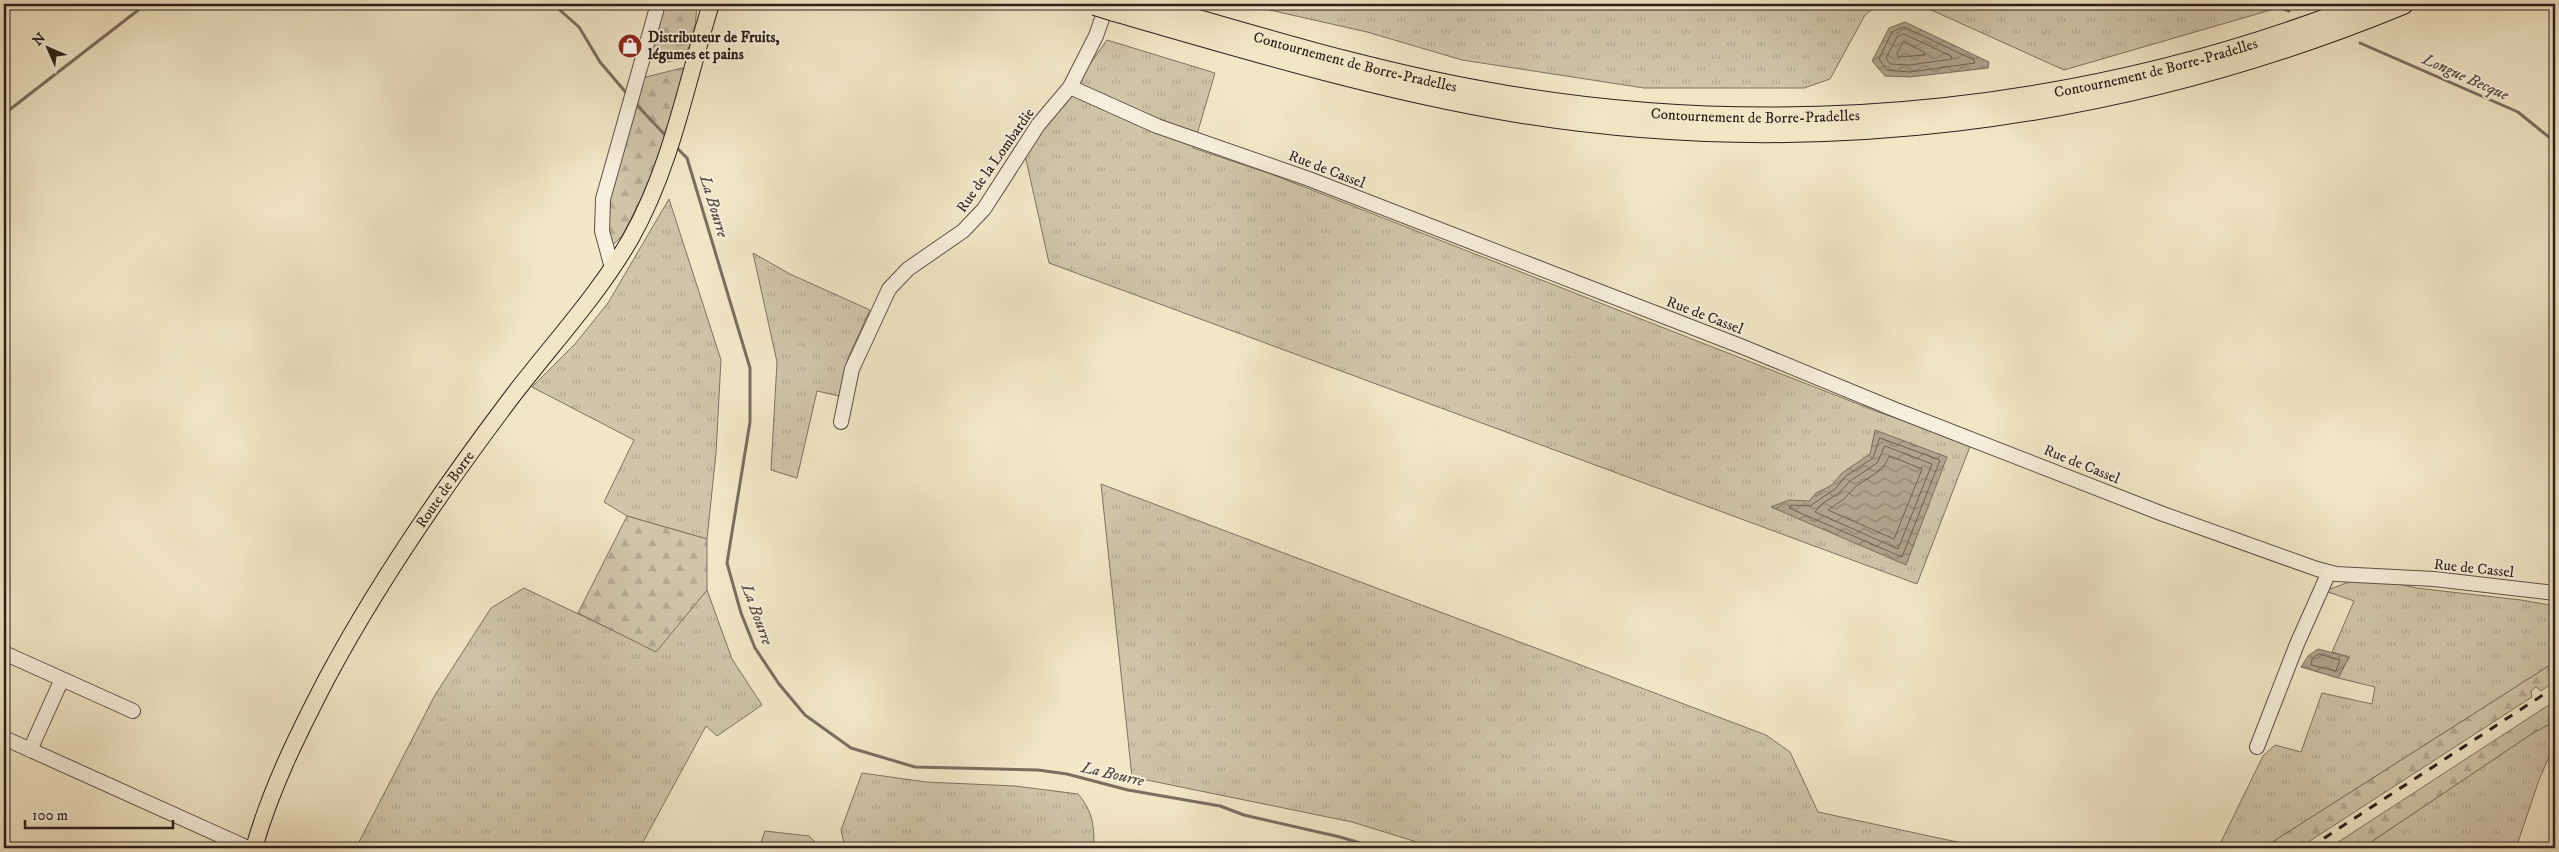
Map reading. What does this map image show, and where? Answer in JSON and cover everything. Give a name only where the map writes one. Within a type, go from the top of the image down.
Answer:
[{"type":"highway","name":"Contournement de Borre-Pradelles","points":[[1143,4],[1360,65],[1473,90],[1607,110],[1692,116],[1769,118],[1913,112],[2066,91],[2151,72],[2234,50],[2366,4]]},
{"type":"highway","points":[[1102,6],[1363,80],[1496,109],[1648,128],[1783,132],[1937,124],[2014,114],[2090,100],[2183,79],[2248,60],[2302,43],[2403,4]]},
{"type":"main road","points":[[698,44],[704,4]]},
{"type":"main road","points":[[698,44],[711,4]]},
{"type":"main road","name":"Route de Borre","points":[[254,848],[268,803],[288,754],[374,593],[424,516],[456,472],[517,390],[580,314],[612,268],[643,215],[672,145],[698,44]]},
{"type":"street","points":[[612,268],[603,236],[602,207],[628,105],[658,4]]},
{"type":"street","name":"Rue de la Lombardie","points":[[841,422],[852,369],[889,290],[908,269],[963,231],[978,217],[1038,125],[1070,86],[1096,36],[1102,6]]},
{"type":"street","name":"Rue de Cassel","points":[[1070,86],[1157,126],[1351,195],[1738,345],[1896,410],[2163,514],[2329,572],[2439,580],[2555,593]]},
{"type":"street","points":[[2257,747],[2295,648],[2329,572]]},
{"type":"street","points":[[4,653],[133,711]]},
{"type":"street","points":[[30,750],[62,679]]},
{"type":"street","points":[[4,738],[248,848]]},
{"type":"green space","points":[[664,4],[697,4],[692,41],[683,55],[676,60],[667,62],[655,60],[651,54]]},
{"type":"green space","points":[[1243,4],[1879,4],[1865,15],[1830,79],[1804,88],[1644,88],[1462,60],[1367,32]]},
{"type":"green space","points":[[1918,4],[2272,4],[2281,7],[2064,70]]},
{"type":"green space","points":[[1107,40],[1215,73],[1193,148],[1271,174],[1881,413],[1971,444],[1917,584],[1049,263],[1025,155]]},
{"type":"green space","points":[[682,68],[685,70],[663,157],[622,236],[612,246],[606,214],[642,78]]},
{"type":"green space","points":[[669,199],[721,360],[716,453],[707,539],[627,516],[604,502],[634,440],[532,387],[575,344],[608,303]]},
{"type":"green space","points":[[753,253],[790,274],[870,310],[848,358],[839,396],[817,391],[797,478],[771,470],[777,362]]},
{"type":"green space","points":[[1101,484],[1766,735],[1790,752],[1818,812],[1985,848],[1436,848],[1352,822],[1132,777]]},
{"type":"green space","points":[[627,516],[707,539],[707,590],[656,652],[578,613]]},
{"type":"green space","points":[[2354,580],[2387,581],[2416,588],[2521,600],[2555,606],[2555,662],[2263,848],[2218,848],[2263,756],[2275,745],[2301,752],[2322,693],[2372,704],[2375,687],[2338,678],[2349,657],[2332,652],[2354,601],[2325,591]]},
{"type":"green space","points":[[524,588],[656,651],[707,590],[732,659],[762,705],[717,736],[706,726],[643,842],[652,848],[373,848],[359,842],[435,695],[491,608]]},
{"type":"green space","points":[[2555,662],[2555,681],[2541,691],[2536,687],[2531,691],[2532,697],[2299,848],[2263,848]]},
{"type":"green space","points":[[2555,701],[2555,721],[2533,733],[2362,848],[2329,848]]},
{"type":"green space","points":[[2555,721],[2555,743],[2539,780],[2516,848],[2362,848],[2533,733]]},
{"type":"green space","points":[[862,773],[926,782],[1015,786],[1078,794],[1087,807],[1092,819],[1094,848],[845,848],[841,830]]},
{"type":"green space","points":[[765,831],[809,836],[821,848],[759,848]]},
{"type":"water","points":[[1905,22],[1989,62],[1988,68],[1910,77],[1885,76],[1872,61],[1889,28]]},
{"type":"water","points":[[1875,430],[1947,457],[1906,565],[1771,507],[1789,500],[1809,501],[1816,493],[1832,485],[1842,473],[1870,454]]},
{"type":"water","points":[[2318,649],[2349,657],[2338,678],[2301,667],[2308,656]]},
{"type":"waterway","points":[[4,114],[146,4]]},
{"type":"waterway","name":"La Bourre","points":[[553,4],[579,27],[600,62],[628,95]]},
{"type":"waterway","name":"Longue Becque","points":[[2271,4],[2289,11]]},
{"type":"waterway","name":"Longue Becque","points":[[2360,43],[2518,112],[2555,142]]},
{"type":"waterway","name":"La Bourre","points":[[634,102],[667,137]]},
{"type":"waterway","name":"La Bourre","points":[[675,146],[687,158],[750,368],[750,422],[727,563],[741,613],[755,648],[779,684],[805,715],[851,748],[915,767],[1038,770],[1067,774],[1128,790],[1220,806],[1244,815],[1340,837],[1377,848]]},
{"type":"railway","points":[[2309,848],[2555,687]]},
{"type":"place","name":"Distributeur de Fruits, légumes et pains","points":[[630,46]]}]
